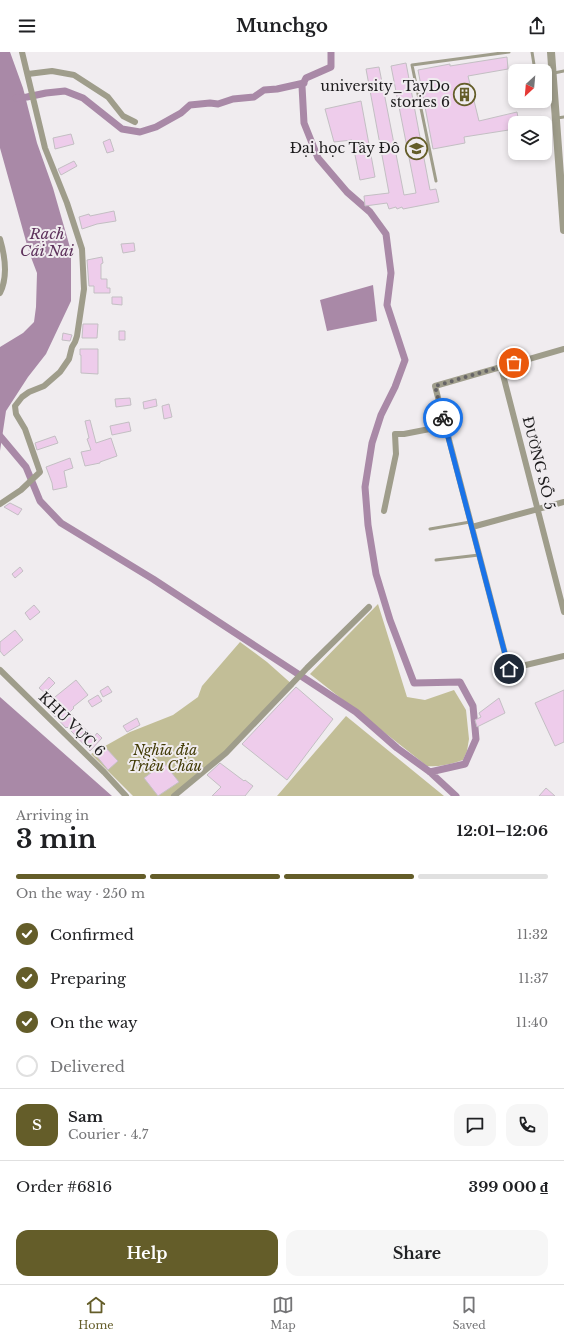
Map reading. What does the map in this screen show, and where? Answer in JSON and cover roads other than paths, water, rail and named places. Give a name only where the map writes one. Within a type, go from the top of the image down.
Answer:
[{"type":"street","points":[[0,504],[21,490],[40,472],[25,429],[16,414],[15,406],[25,395],[44,386],[60,372],[69,359],[77,336],[84,289],[82,249],[67,204],[45,148],[22,52]]},
{"type":"street","points":[[551,52],[551,64]]},
{"type":"street","points":[[28,74],[52,71],[74,75],[108,97],[123,116],[135,122]]},
{"type":"street","points":[[552,85],[560,118],[564,230]]},
{"type":"street","points":[[0,240],[4,286],[0,294]]},
{"type":"street","points":[[564,349],[435,386],[509,669],[564,656]]},
{"type":"street","name":"ĐƯỜNG SỐ 5","points":[[501,367],[564,612]]},
{"type":"street","points":[[384,511],[396,454],[395,434],[404,434],[445,426]]},
{"type":"street","points":[[471,525],[538,510],[564,502]]},
{"type":"street","points":[[174,796],[226,753],[303,672],[369,607]]},
{"type":"street","name":"KHU VỰC 6","points":[[0,670],[104,772],[126,796]]},
{"type":"lane","points":[[436,182],[412,65],[508,52]]},
{"type":"lane","points":[[532,52],[534,64]]},
{"type":"lane","points":[[552,76],[564,71]]},
{"type":"lane","points":[[430,529],[471,525]]},
{"type":"lane","points":[[436,560],[479,555]]},
{"type":"water","name":"Rạch Cái Nai","points":[[0,52],[10,52],[23,88],[37,143],[53,188],[71,251],[71,301],[46,354],[28,377],[6,411],[0,451],[0,347],[23,333],[34,322],[37,273],[29,252],[0,148]]},
{"type":"water","points":[[373,285],[377,321],[327,331],[320,300]]},
{"type":"water","points":[[0,697],[112,796],[0,796]]},
{"type":"waterway","points":[[331,52],[331,67],[306,78],[302,86],[304,123],[318,158],[347,192],[370,212],[386,234],[391,273],[387,305],[405,360],[395,387],[381,415],[372,443],[365,487],[368,525],[376,574],[390,620],[414,683],[460,682],[473,706],[476,739],[465,764],[430,772]]},
{"type":"waterway","points":[[16,98],[65,91],[83,98],[122,129],[140,132],[156,127],[181,113],[190,105],[210,103],[218,104],[233,99],[254,97],[264,90],[277,89],[304,83]]},
{"type":"waterway","points":[[0,436],[26,467],[40,501],[61,523],[153,579],[356,712],[397,748],[430,772],[456,796]]},
{"type":"place","name":"university_TayDo stories 6","points":[[465,94]]},
{"type":"place","name":"Đại học Tây Đô","points":[[416,148]]},
{"type":"park label","name":"Nghĩa địa Triều Châu","points":[[165,758]]}]
